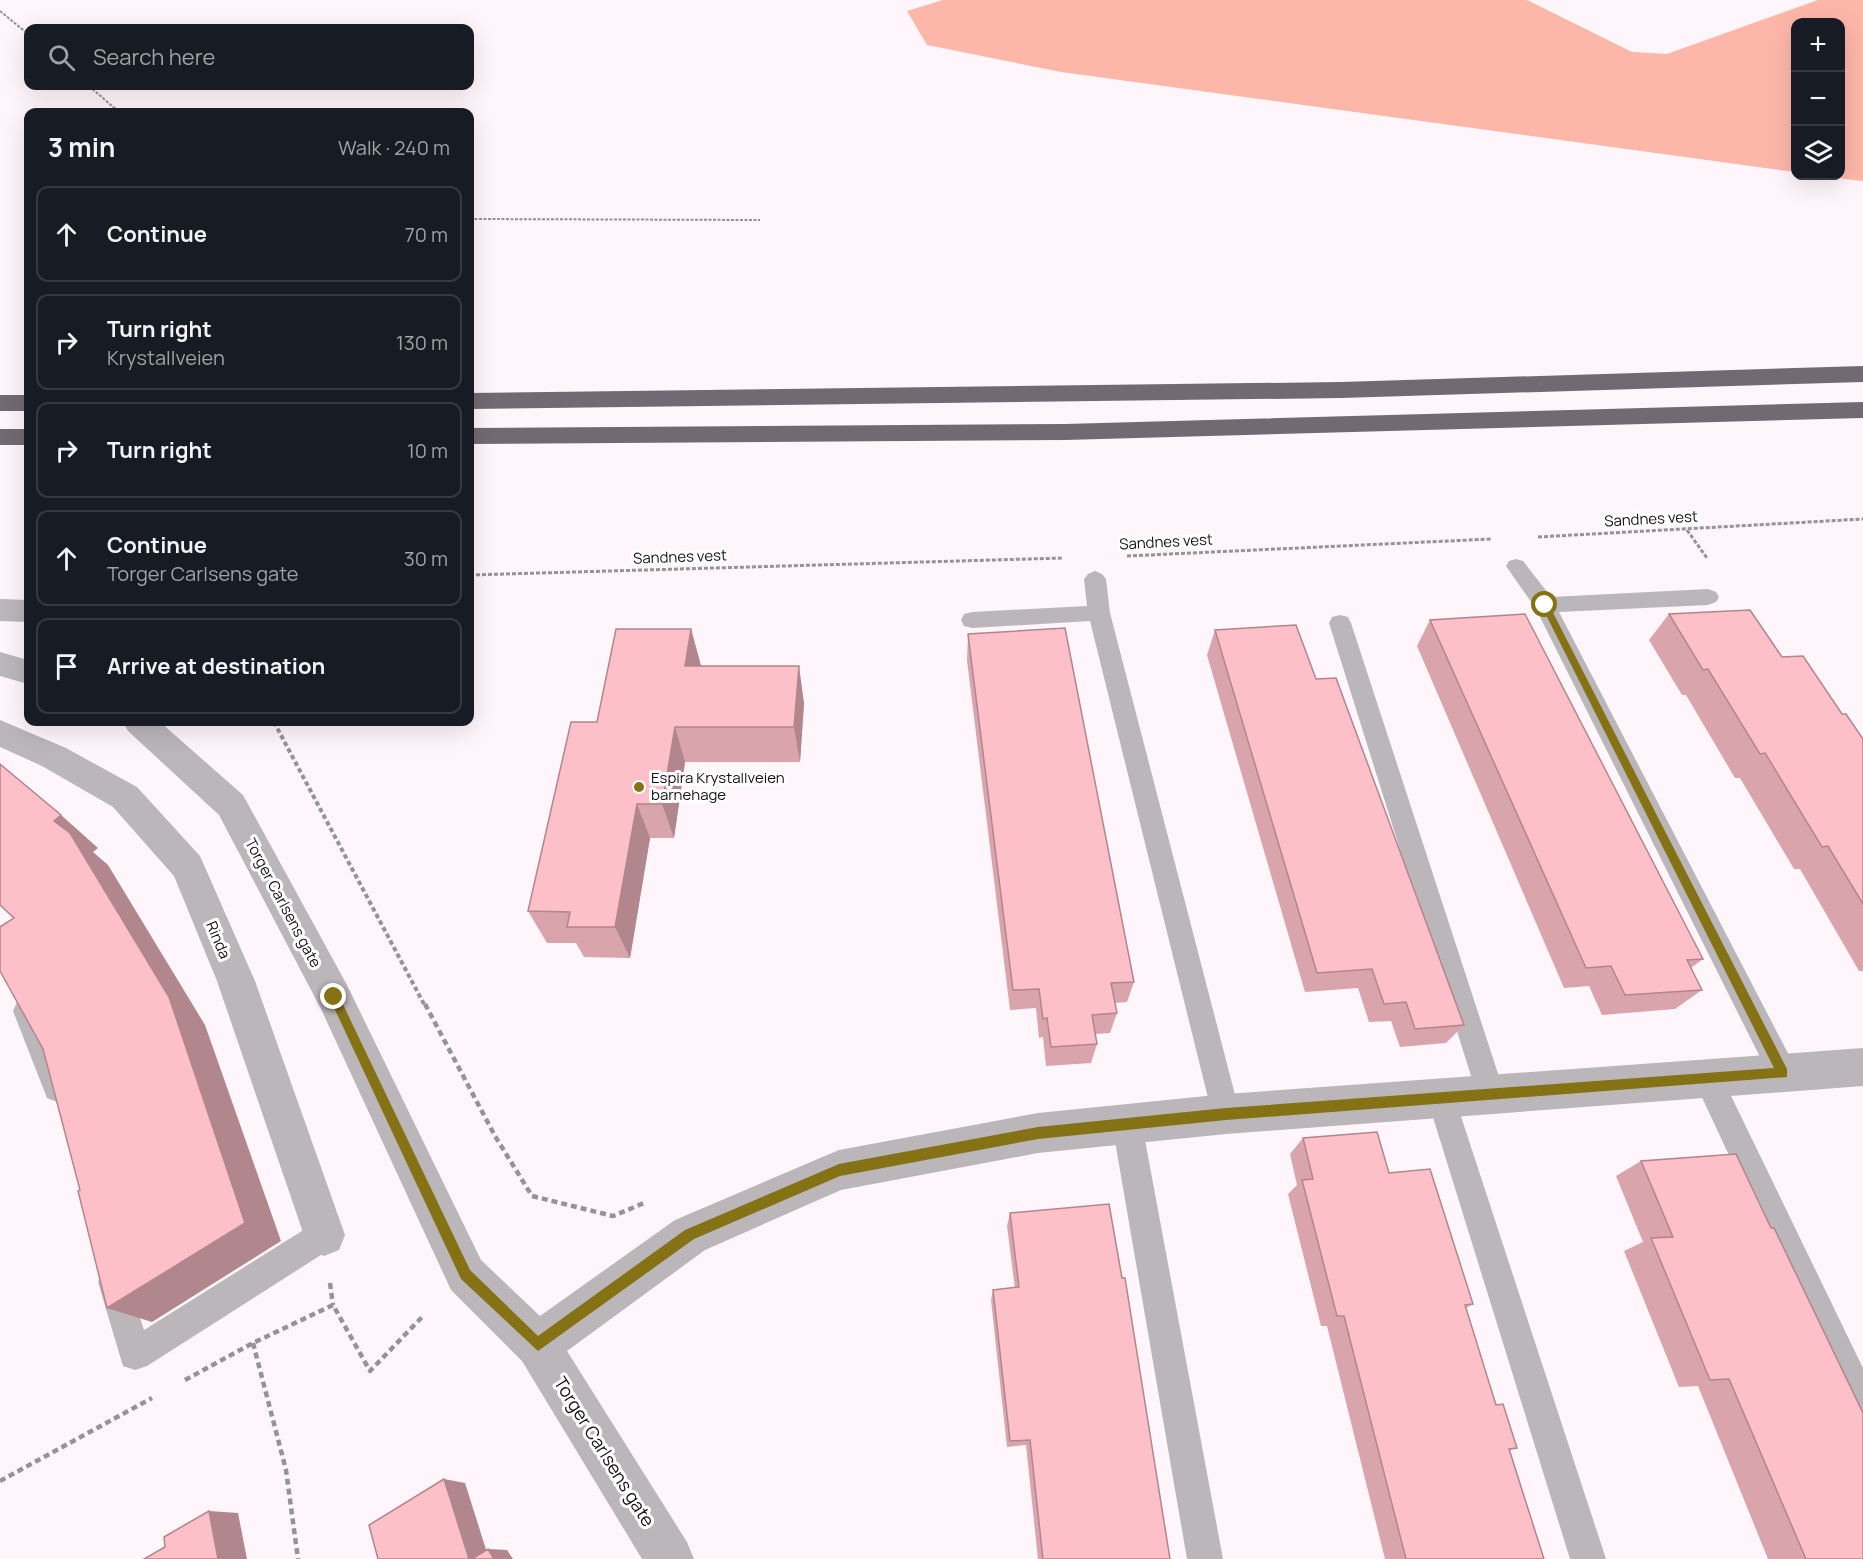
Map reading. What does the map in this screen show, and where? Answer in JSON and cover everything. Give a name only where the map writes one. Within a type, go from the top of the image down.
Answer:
[{"type":"highway","points":[[474,401],[1076,395],[1663,382],[1863,374]]},
{"type":"highway","points":[[0,403],[24,403]]},
{"type":"highway","points":[[474,436],[1065,432],[1863,410]]},
{"type":"highway","points":[[0,437],[24,437]]},
{"type":"street","points":[[0,610],[24,611]]},
{"type":"street","points":[[0,664],[24,671]]},
{"type":"street","name":"Torger Carlsens gate","points":[[143,726],[231,805],[334,997],[466,1275],[538,1345],[670,1559]]},
{"type":"street","name":"Rinda","points":[[0,734],[54,757],[125,797],[188,867],[236,981],[324,1235]]},
{"type":"street","points":[[538,1345],[690,1234],[839,1170],[1038,1133],[1226,1114],[1863,1067]]},
{"type":"lane","points":[[1516,566],[1545,605],[1783,1073]]},
{"type":"lane","points":[[1095,579],[1099,613],[1226,1114]]},
{"type":"lane","points":[[1545,605],[1708,597]]},
{"type":"lane","points":[[972,620],[1099,613]]},
{"type":"lane","points":[[1340,623],[1491,1095]]},
{"type":"lane","points":[[17,985],[66,1115]]},
{"type":"lane","points":[[1708,1079],[1863,1404]]},
{"type":"lane","points":[[1441,1098],[1588,1559]]},
{"type":"lane","points":[[1127,1124],[1205,1559]]},
{"type":"lane","points":[[105,1252],[135,1354],[324,1235]]},
{"type":"path","points":[[0,11],[24,31]]},
{"type":"path","points":[[94,90],[114,108]]},
{"type":"path","points":[[474,219],[760,220]]},
{"type":"path","name":"Sandnes vest","points":[[1536,537],[1863,519]]},
{"type":"path","points":[[1686,530],[1714,568]]},
{"type":"path","name":"Sandnes vest","points":[[1127,556],[1501,538]]},
{"type":"path","name":"Sandnes vest","points":[[474,575],[1068,558]]},
{"type":"path","points":[[276,726],[495,1136],[532,1196],[614,1216],[655,1199]]},
{"type":"path","points":[[179,1383],[253,1343],[333,1305],[370,1371],[424,1315]]},
{"type":"path","points":[[253,1343],[286,1470],[298,1559]]},
{"type":"path","points":[[0,1481],[158,1395]]},
{"type":"shaded area","points":[[943,0],[1527,0],[1632,52],[1667,54],[1818,0],[1863,0],[1863,181],[1845,179],[1845,18],[1791,18],[1791,171],[1061,72],[927,45],[907,11]]},
{"type":"building","points":[[1750,610],[1782,657],[1803,656],[1842,714],[1846,714],[1863,739],[1863,904],[1828,846],[1822,847],[1765,753],[1760,754],[1708,669],[1703,670],[1669,614]]},
{"type":"building","points":[[1525,614],[1703,959],[1687,960],[1702,990],[1625,995],[1611,966],[1586,968],[1430,620]]},
{"type":"building","points":[[1296,625],[1316,679],[1336,678],[1464,1025],[1415,1029],[1406,1002],[1384,1004],[1372,969],[1317,973],[1215,630]]},
{"type":"building","points":[[1065,628],[1134,982],[1111,983],[1117,1013],[1092,1015],[1097,1044],[1051,1047],[1047,1018],[1043,1019],[1039,989],[1013,990],[968,634]]},
{"type":"building","points":[[616,629],[691,629],[685,666],[799,666],[794,727],[675,727],[662,804],[637,804],[615,927],[567,927],[570,912],[528,911],[571,722],[597,722]]},
{"type":"building","points":[[0,764],[61,815],[54,821],[70,833],[169,997],[245,1223],[107,1308],[78,1191],[80,1190],[43,1049],[0,971],[0,927],[14,918],[0,905]]},
{"type":"building","points":[[1377,1132],[1389,1173],[1430,1169],[1473,1304],[1465,1305],[1496,1405],[1503,1404],[1517,1448],[1509,1449],[1544,1559],[1406,1559],[1344,1316],[1337,1316],[1302,1180],[1313,1179],[1303,1138]]},
{"type":"building","points":[[1736,1154],[1863,1413],[1863,1559],[1806,1559],[1729,1379],[1710,1380],[1651,1238],[1673,1237],[1641,1161]]},
{"type":"building","points":[[1109,1204],[1122,1278],[1125,1278],[1170,1559],[1043,1559],[1030,1440],[1010,1441],[993,1290],[1019,1287],[1010,1213]]},
{"type":"building","points":[[444,1479],[469,1559],[378,1559],[369,1525]]},
{"type":"building","points":[[209,1511],[218,1559],[144,1559],[165,1547],[164,1537]]},
{"type":"building","points":[[488,1549],[494,1559],[472,1559]]},
{"type":"place","name":"Espira Krystallveien barnehage","points":[[639,787]]},
{"type":"route","points":[[334,997],[466,1275],[538,1345],[690,1234],[839,1170],[1038,1133],[1226,1114],[1783,1073],[1545,605]]}]
